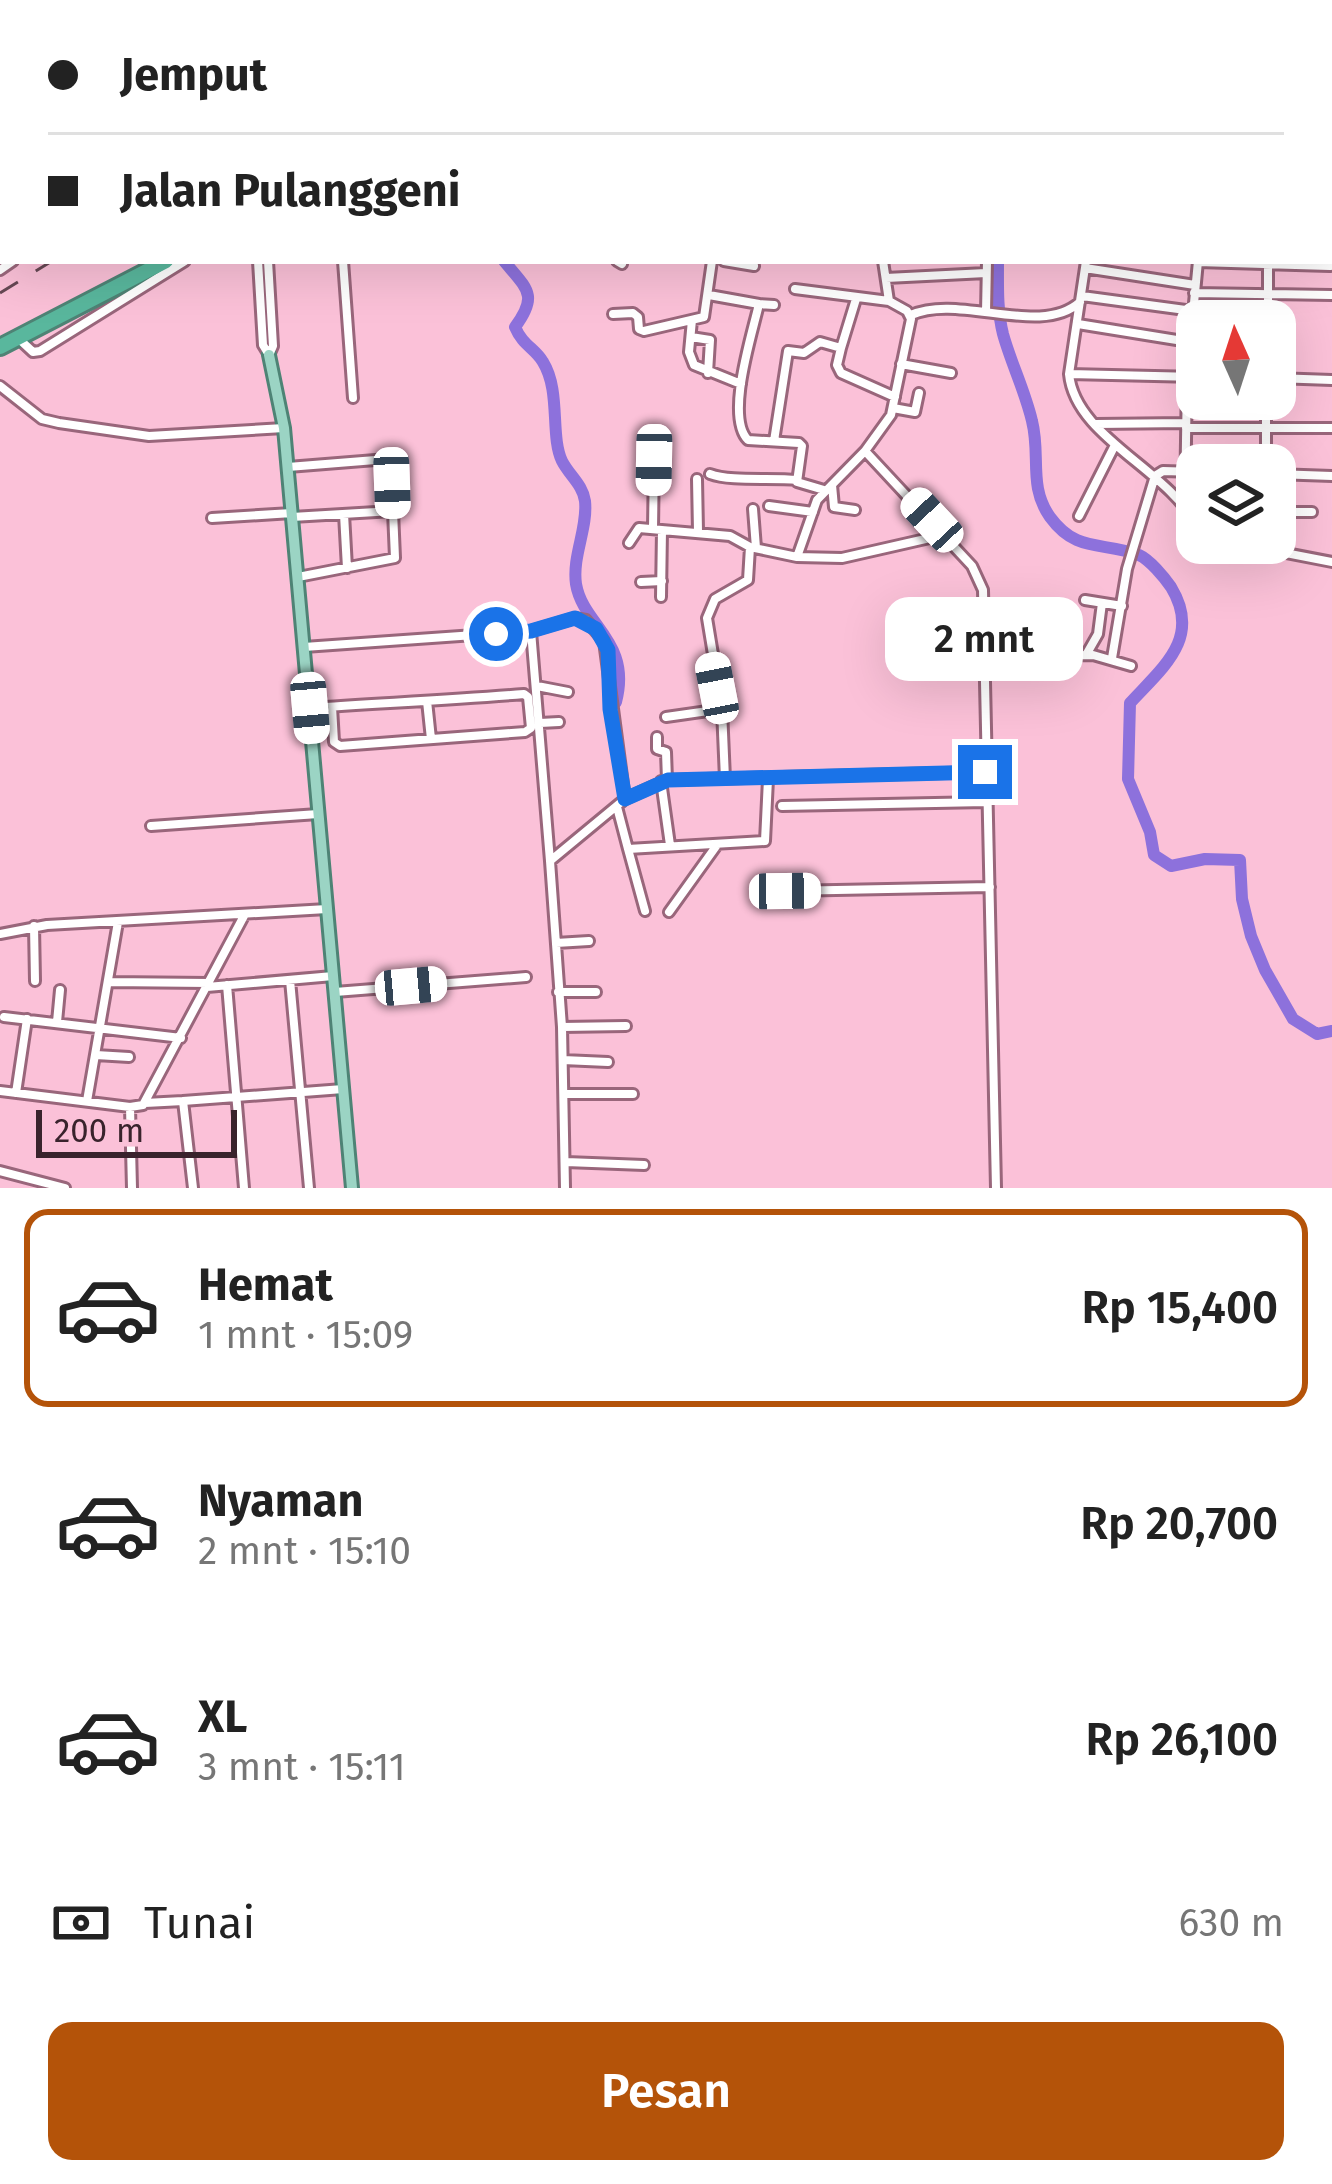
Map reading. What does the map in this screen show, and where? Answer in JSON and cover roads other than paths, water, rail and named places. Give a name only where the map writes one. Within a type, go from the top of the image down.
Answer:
[{"type":"highway","points":[[0,347],[160,264]]},
{"type":"main road","points":[[269,355],[288,467],[352,1188]]},
{"type":"street","points":[[17,338],[33,352],[40,351],[180,264]]},
{"type":"street","points":[[263,264],[263,345],[269,355]]},
{"type":"street","points":[[343,264],[352,398]]},
{"type":"street","points":[[613,314],[633,313],[644,331],[707,314],[712,264]]},
{"type":"street","points":[[742,264],[754,266]]},
{"type":"street","points":[[884,264],[889,301]]},
{"type":"street","points":[[987,264],[990,313]]},
{"type":"street","points":[[1194,300],[1198,264]]},
{"type":"street","points":[[1268,264],[1268,300]]},
{"type":"street","points":[[1289,264],[1330,266]]},
{"type":"street","points":[[1176,495],[1115,445],[1076,400],[1069,374],[1085,265],[1195,289],[1268,296],[1332,295]]},
{"type":"street","points":[[886,278],[986,273]]},
{"type":"street","points":[[802,290],[889,301],[911,315]]},
{"type":"street","points":[[709,295],[774,305]]},
{"type":"street","points":[[1055,315],[1082,298],[1176,309]]},
{"type":"street","points":[[856,299],[837,364],[841,373],[895,397]]},
{"type":"street","points":[[759,304],[741,384],[739,427],[748,440],[802,445],[798,484],[828,488]]},
{"type":"street","points":[[911,315],[926,310],[1055,315],[1069,324],[1074,344]]},
{"type":"street","points":[[797,557],[813,512],[828,488],[886,426],[911,315]]},
{"type":"street","points":[[692,320],[691,359],[697,368],[741,384]]},
{"type":"street","points":[[1078,324],[1176,340]]},
{"type":"street","points":[[691,337],[710,340],[708,373]]},
{"type":"street","points":[[774,441],[788,351],[841,348]]},
{"type":"street","points":[[901,364],[951,373]]},
{"type":"street","points":[[1069,374],[1176,377]]},
{"type":"street","points":[[1296,379],[1332,380]]},
{"type":"street","points":[[0,386],[42,419],[59,423],[149,436],[284,428]]},
{"type":"street","points":[[892,408],[916,412],[919,393]]},
{"type":"street","points":[[1186,444],[1187,420]]},
{"type":"street","points":[[1266,420],[1266,444]]},
{"type":"street","points":[[1095,424],[1332,428]]},
{"type":"street","points":[[1079,516],[1115,445]]},
{"type":"street","points":[[865,451],[972,566],[981,582],[996,1188]]},
{"type":"street","points":[[288,467],[388,459],[393,511],[394,558],[298,577]]},
{"type":"street","points":[[654,460],[661,597]]},
{"type":"street","points":[[1112,658],[1127,569],[1155,476],[1176,472]]},
{"type":"street","points":[[710,474],[726,479],[797,480]]},
{"type":"street","points":[[1296,475],[1332,476]]},
{"type":"street","points":[[697,479],[698,531]]},
{"type":"street","points":[[828,488],[833,506],[855,510]]},
{"type":"street","points":[[769,506],[813,512]]},
{"type":"street","points":[[725,779],[722,709],[707,618],[715,599],[748,580],[753,509]]},
{"type":"street","points":[[212,518],[393,511]]},
{"type":"street","points":[[1296,512],[1312,512]]},
{"type":"street","points":[[344,514],[347,568]]},
{"type":"street","points":[[629,544],[635,530],[698,531],[797,557],[842,558],[944,535]]},
{"type":"street","points":[[1296,555],[1332,562]]},
{"type":"street","points":[[641,582],[662,581]]},
{"type":"street","points":[[1085,600],[1121,606]]},
{"type":"street","points":[[1086,655],[1098,634],[1102,603]]},
{"type":"street","points":[[304,647],[531,631],[575,618],[586,620],[604,641],[620,804],[645,911]]},
{"type":"street","points":[[531,631],[562,1027],[565,1188]]},
{"type":"street","points":[[982,657],[1086,655],[1131,666]]},
{"type":"street","points":[[537,686],[568,692]]},
{"type":"street","points":[[310,708],[524,694],[529,730],[337,746],[332,707]]},
{"type":"street","points":[[428,701],[431,739]]},
{"type":"street","points":[[666,717],[722,709]]},
{"type":"street","points":[[540,723],[559,722]]},
{"type":"street","points":[[657,737],[657,748],[666,752],[670,845]]},
{"type":"street","points":[[550,861],[620,804],[664,781],[985,772]]},
{"type":"street","points":[[631,848],[767,840],[768,779]]},
{"type":"street","points":[[782,806],[986,802]]},
{"type":"street","points":[[151,826],[319,814]]},
{"type":"street","points":[[669,912],[718,844]]},
{"type":"street","points":[[785,891],[990,887]]},
{"type":"street","points":[[0,934],[34,926],[326,908]]},
{"type":"street","points":[[145,1103],[245,914]]},
{"type":"street","points":[[88,1101],[118,922]]},
{"type":"street","points":[[34,926],[35,981]]},
{"type":"street","points":[[556,943],[590,941]]},
{"type":"street","points":[[108,982],[226,985],[333,976]]},
{"type":"street","points":[[334,992],[526,976]]},
{"type":"street","points":[[290,980],[309,1188]]},
{"type":"street","points":[[226,985],[244,1188]]},
{"type":"street","points":[[57,1022],[60,990]]},
{"type":"street","points":[[558,992],[596,992]]},
{"type":"street","points":[[4,1017],[181,1038]]},
{"type":"street","points":[[16,1093],[27,1019]]},
{"type":"street","points":[[562,1027],[626,1026]]},
{"type":"street","points":[[96,1055],[129,1057]]},
{"type":"street","points":[[563,1060],[608,1062]]},
{"type":"street","points":[[0,1091],[130,1107],[344,1090]]},
{"type":"street","points":[[564,1094],[634,1094]]},
{"type":"street","points":[[183,1101],[193,1188]]},
{"type":"street","points":[[130,1107],[132,1188]]},
{"type":"street","points":[[566,1162],[644,1165]]},
{"type":"street","points":[[0,1171],[65,1188]]},
{"type":"waterway","points":[[506,264],[528,299],[515,327],[548,374],[558,451],[584,495],[576,584],[587,612],[612,649],[619,681],[616,702]]},
{"type":"waterway","points":[[998,264],[1001,325],[1032,421],[1043,505],[1070,537],[1143,557],[1168,583],[1179,605],[1182,622],[1174,651],[1130,703],[1128,779],[1150,832],[1154,855],[1171,866],[1205,859],[1240,860],[1242,899],[1265,970],[1293,1019],[1317,1034],[1332,1031]]},
{"type":"railway","points":[[0,293],[47,264]]}]
